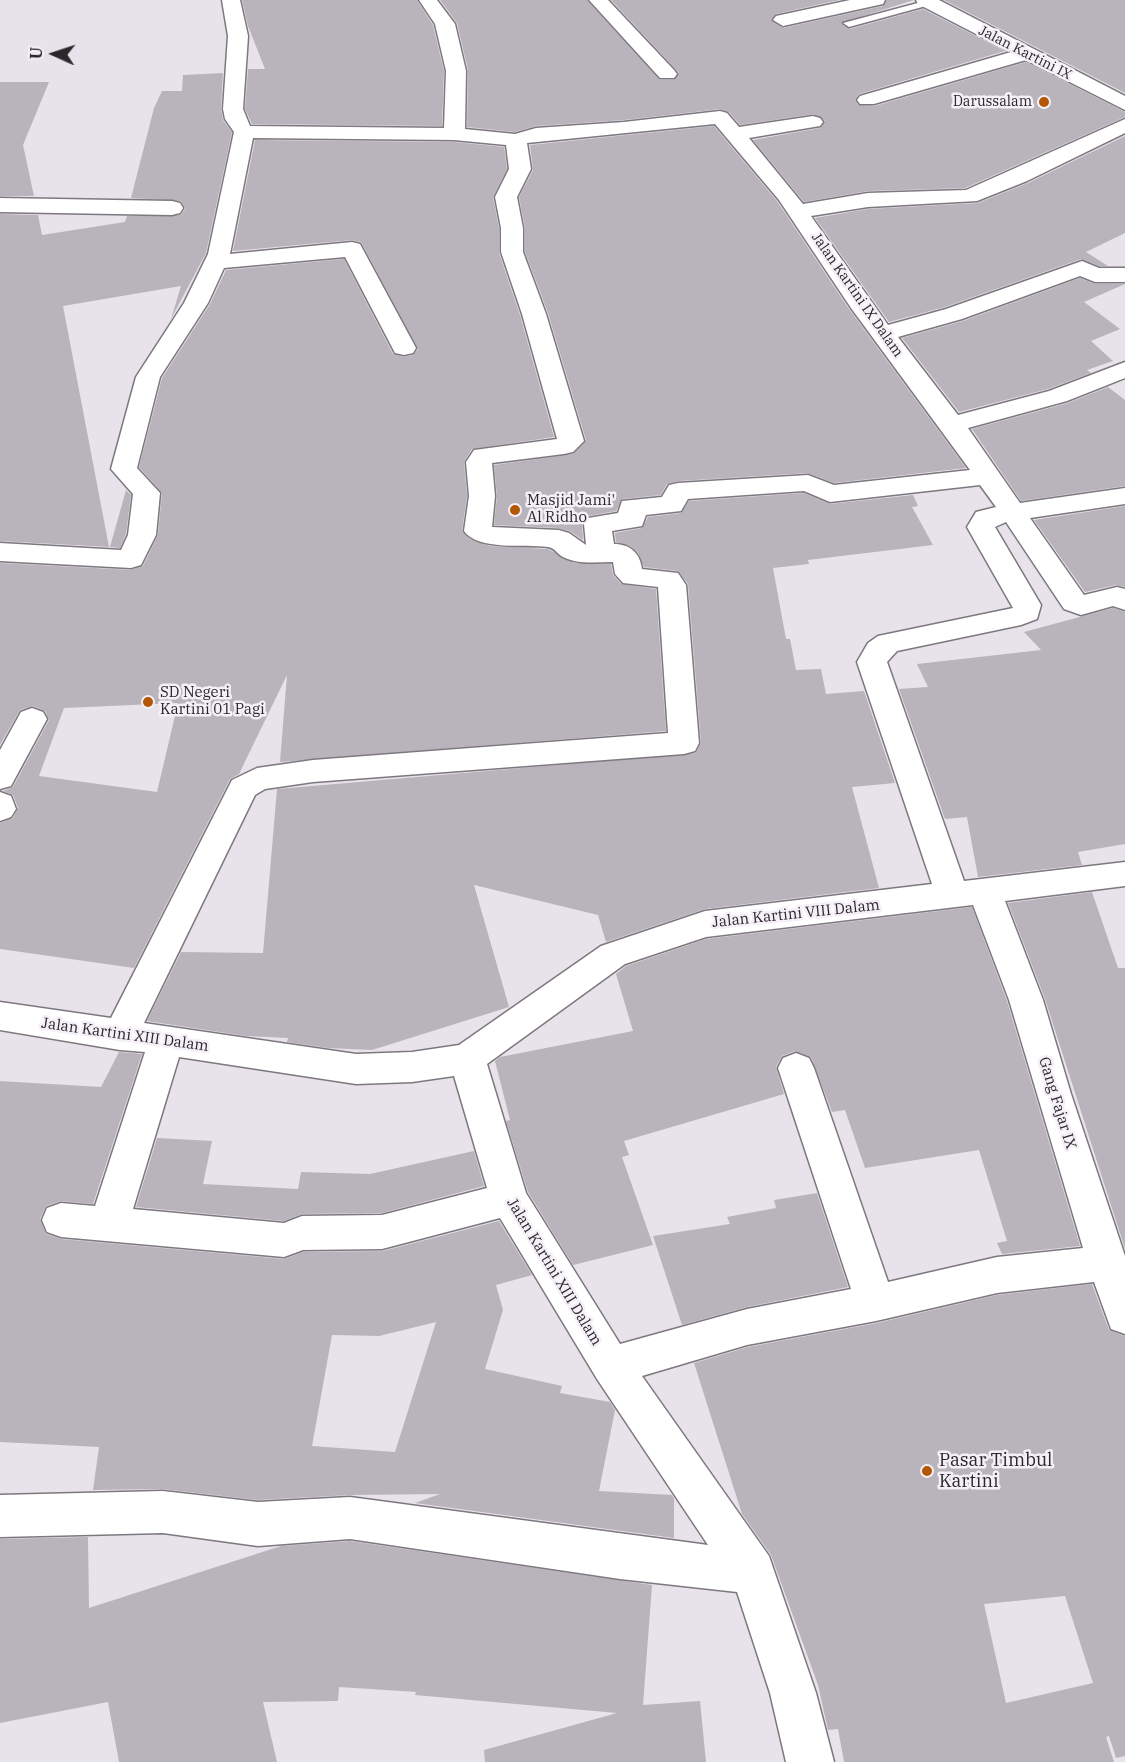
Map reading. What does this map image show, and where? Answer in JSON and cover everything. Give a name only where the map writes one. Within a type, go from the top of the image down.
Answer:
[{"type":"street","points":[[0,552],[131,559],[142,535],[147,493],[124,469],[148,377],[196,303],[216,262],[234,194],[244,132],[235,119],[233,109],[238,36],[231,0]]},
{"type":"street","points":[[428,0],[445,24],[456,71],[454,134]]},
{"type":"street","points":[[598,0],[667,74]]},
{"type":"street","points":[[783,20],[876,0]]},
{"type":"street","name":"Jalan Kartini IX","points":[[928,2],[1125,104]]},
{"type":"street","points":[[867,100],[1026,54]]},
{"type":"street","name":"Jalan Kartini IX Dalam","points":[[244,132],[454,134],[516,140],[536,134],[624,128],[720,117],[798,211],[883,334],[952,425],[985,476],[1077,605],[1117,596],[1125,601]]},
{"type":"street","points":[[734,134],[813,122]]},
{"type":"street","points":[[798,211],[868,200],[969,196],[1019,176],[1072,148],[1125,125]]},
{"type":"street","points":[[120,1036],[243,788],[257,779],[313,771],[684,743],[672,585],[668,579],[633,577],[629,574],[623,554],[576,553],[564,542],[554,538],[486,535],[478,531],[482,496],[479,462],[483,456],[564,446],[571,441],[534,314],[512,252],[512,228],[506,197],[520,169],[516,140]]},
{"type":"street","points":[[0,205],[172,208]]},
{"type":"street","points":[[216,262],[352,249],[404,348]]},
{"type":"street","points":[[883,334],[954,314],[1083,268],[1093,275],[1125,275]]},
{"type":"street","points":[[952,425],[1058,396],[1125,369],[1123,363],[1125,362]]},
{"type":"street","points":[[601,554],[598,524],[632,520],[630,508],[632,507],[671,505],[678,491],[808,483],[830,494],[985,476]]},
{"type":"street","points":[[1012,512],[1125,496]]},
{"type":"street","name":"Gang Fajar IX","points":[[1012,512],[986,518],[981,527],[1027,605],[1027,612],[1021,616],[888,643],[878,650],[872,662],[969,894],[1026,999],[1106,1263],[1125,1316]]},
{"type":"street","points":[[0,778],[32,719]]},
{"type":"street","points":[[0,804],[0,809]]},
{"type":"street","name":"Jalan Kartini VIII Dalam","points":[[467,1059],[613,955],[705,924],[1125,874]]},
{"type":"street","name":"Jalan Kartini XIII Dalam","points":[[0,1016],[120,1036],[356,1069],[412,1067],[467,1059],[509,1199],[611,1366],[753,1572],[793,1693],[810,1762]]},
{"type":"street","points":[[109,1224],[166,1041]]},
{"type":"street","points":[[796,1068],[876,1303]]},
{"type":"street","points":[[61,1220],[284,1240],[302,1233],[382,1232],[509,1199]]},
{"type":"street","points":[[611,1366],[747,1327],[876,1303],[997,1275],[1106,1263]]},
{"type":"street","points":[[0,1516],[163,1512],[258,1524],[350,1518],[620,1557],[753,1572]]},
{"type":"lane","points":[[849,22],[928,2]]},
{"type":"building","points":[[242,0],[417,0],[433,25],[444,71],[442,126],[252,124],[245,109],[248,69],[265,69],[248,26]]},
{"type":"building","points":[[440,0],[587,0],[660,80],[674,80],[679,73],[611,0],[839,0],[776,14],[771,20],[783,28],[883,6],[887,0],[914,0],[841,23],[850,29],[923,9],[1005,51],[859,94],[855,100],[858,105],[875,106],[1026,62],[1125,112],[1125,117],[965,188],[868,191],[804,202],[753,140],[820,128],[825,121],[814,114],[740,125],[729,112],[720,109],[624,120],[536,126],[515,132],[467,127],[468,70],[457,23]]},
{"type":"building","points":[[944,0],[1125,0],[1125,93]]},
{"type":"building","points":[[223,73],[221,109],[223,120],[232,132],[206,253],[171,319],[181,286],[63,306],[109,547],[0,541],[0,214],[38,215],[42,235],[125,222],[127,216],[181,215],[185,209],[181,201],[131,198],[154,108],[162,91],[182,91],[183,75]]},
{"type":"building","points":[[0,82],[49,82],[23,145],[34,196],[0,196]]},
{"type":"building","points":[[714,126],[777,201],[849,309],[966,468],[834,483],[808,473],[678,481],[667,484],[661,495],[622,499],[616,511],[588,516],[582,524],[583,540],[570,531],[559,528],[494,525],[497,496],[494,465],[573,454],[586,440],[548,313],[525,252],[525,228],[519,197],[533,170],[530,145]]},
{"type":"building","points":[[1125,136],[1125,233],[1086,252],[1108,266],[1099,266],[1081,259],[945,307],[889,322],[815,218],[868,209],[978,203],[1028,183]]},
{"type":"building","points":[[255,140],[454,142],[504,147],[507,169],[493,197],[499,228],[499,253],[520,315],[554,437],[472,449],[464,462],[467,496],[462,531],[470,539],[490,546],[548,549],[575,563],[611,564],[613,575],[621,584],[656,589],[666,731],[280,762],[287,675],[239,774],[230,779],[134,968],[0,949],[0,823],[13,818],[18,808],[13,795],[3,791],[13,787],[49,720],[45,711],[33,706],[20,710],[0,745],[0,563],[131,570],[143,566],[158,535],[162,493],[139,467],[162,378],[210,304],[226,270],[344,259],[393,354],[404,357],[413,355],[418,349],[361,242],[352,240],[233,251]],"holes":[[[178,703],[157,792],[39,776],[64,708]]]},
{"type":"building","points":[[1080,278],[1095,284],[1125,284],[1084,302],[1120,329],[1091,341],[1113,361],[1087,370],[1091,373],[1048,389],[959,412],[902,338],[963,321]]},
{"type":"building","points":[[1108,387],[1125,400],[1125,486],[1021,501],[972,429],[1068,403]]},
{"type":"building","points":[[126,490],[131,495],[126,534],[120,548],[110,547]]},
{"type":"building","points":[[804,493],[830,504],[913,495],[918,506],[912,507],[933,545],[808,560],[809,564],[773,568],[786,639],[790,639],[796,670],[821,669],[826,694],[864,691],[895,783],[852,787],[879,888],[705,909],[606,942],[598,915],[474,885],[509,1007],[372,1050],[328,1048],[287,1042],[288,1038],[246,1036],[147,1021],[181,952],[263,953],[277,789],[696,753],[701,743],[688,584],[678,571],[644,567],[638,553],[630,546],[616,542],[615,533],[642,528],[648,517],[681,513],[689,501]]},
{"type":"building","points":[[1125,506],[1125,587],[1116,585],[1085,592],[1034,520]]},
{"type":"building","points":[[1113,608],[1125,612],[1125,844],[1078,852],[1082,865],[978,877],[967,817],[945,819],[899,689],[928,687],[917,664],[1041,650],[1024,632]]},
{"type":"building","points":[[1092,892],[1118,968],[1125,968],[1125,1249],[1045,999],[1008,903]]},
{"type":"building","points":[[972,907],[1007,1001],[1080,1246],[1002,1254],[997,1243],[1007,1241],[979,1150],[865,1168],[845,1110],[832,1112],[811,1057],[795,1051],[782,1056],[776,1067],[784,1094],[624,1141],[629,1155],[622,1157],[653,1245],[573,1265],[528,1192],[506,1121],[510,1120],[495,1061],[500,1057],[633,1031],[616,974],[626,966],[706,939]]},
{"type":"building","points":[[119,1052],[142,1054],[93,1204],[61,1201],[46,1206],[40,1219],[46,1234],[61,1239],[284,1259],[303,1252],[383,1251],[499,1221],[532,1275],[496,1285],[503,1310],[485,1369],[562,1386],[560,1393],[610,1402],[615,1410],[599,1491],[672,1495],[674,1499],[674,1538],[415,1503],[440,1494],[350,1495],[257,1500],[163,1489],[93,1490],[99,1447],[0,1442],[0,1081],[101,1087]],"holes":[[[436,1322],[395,1452],[312,1446],[332,1335],[379,1336]]]},
{"type":"building","points":[[157,1138],[212,1141],[203,1184],[298,1189],[301,1172],[370,1174],[474,1151],[484,1186],[382,1213],[302,1214],[284,1221],[136,1207]]},
{"type":"building","points":[[817,1193],[848,1287],[747,1307],[682,1325],[653,1236],[730,1224],[727,1217],[776,1208],[774,1200]]},
{"type":"building","name":"Pasar Timbul Kartini","points":[[1092,1284],[1109,1330],[1125,1336],[1125,1756],[1116,1758],[1109,1736],[1106,1737],[1114,1762],[844,1762],[838,1729],[828,1730],[818,1685],[771,1555],[742,1514],[694,1363],[748,1347],[877,1323],[997,1295]],"holes":[[[1065,1596],[1093,1683],[1006,1703],[984,1604]]]},
{"type":"building","points":[[88,1537],[89,1608],[281,1546],[350,1541],[652,1585],[643,1705],[700,1701],[706,1762],[485,1762],[484,1750],[617,1713],[415,1695],[416,1692],[339,1687],[338,1701],[263,1702],[277,1762],[119,1762],[108,1702],[0,1723],[0,1539]]},
{"type":"place","name":"Darussalam","points":[[1044,102]]},
{"type":"place","name":"Masjid Jami' Al Ridho","points":[[515,510]]},
{"type":"place","name":"SD Negeri Kartini 01 Pagi","points":[[148,702]]},
{"type":"place","name":"Pasar Timbul Kartini","points":[[927,1471]]}]
